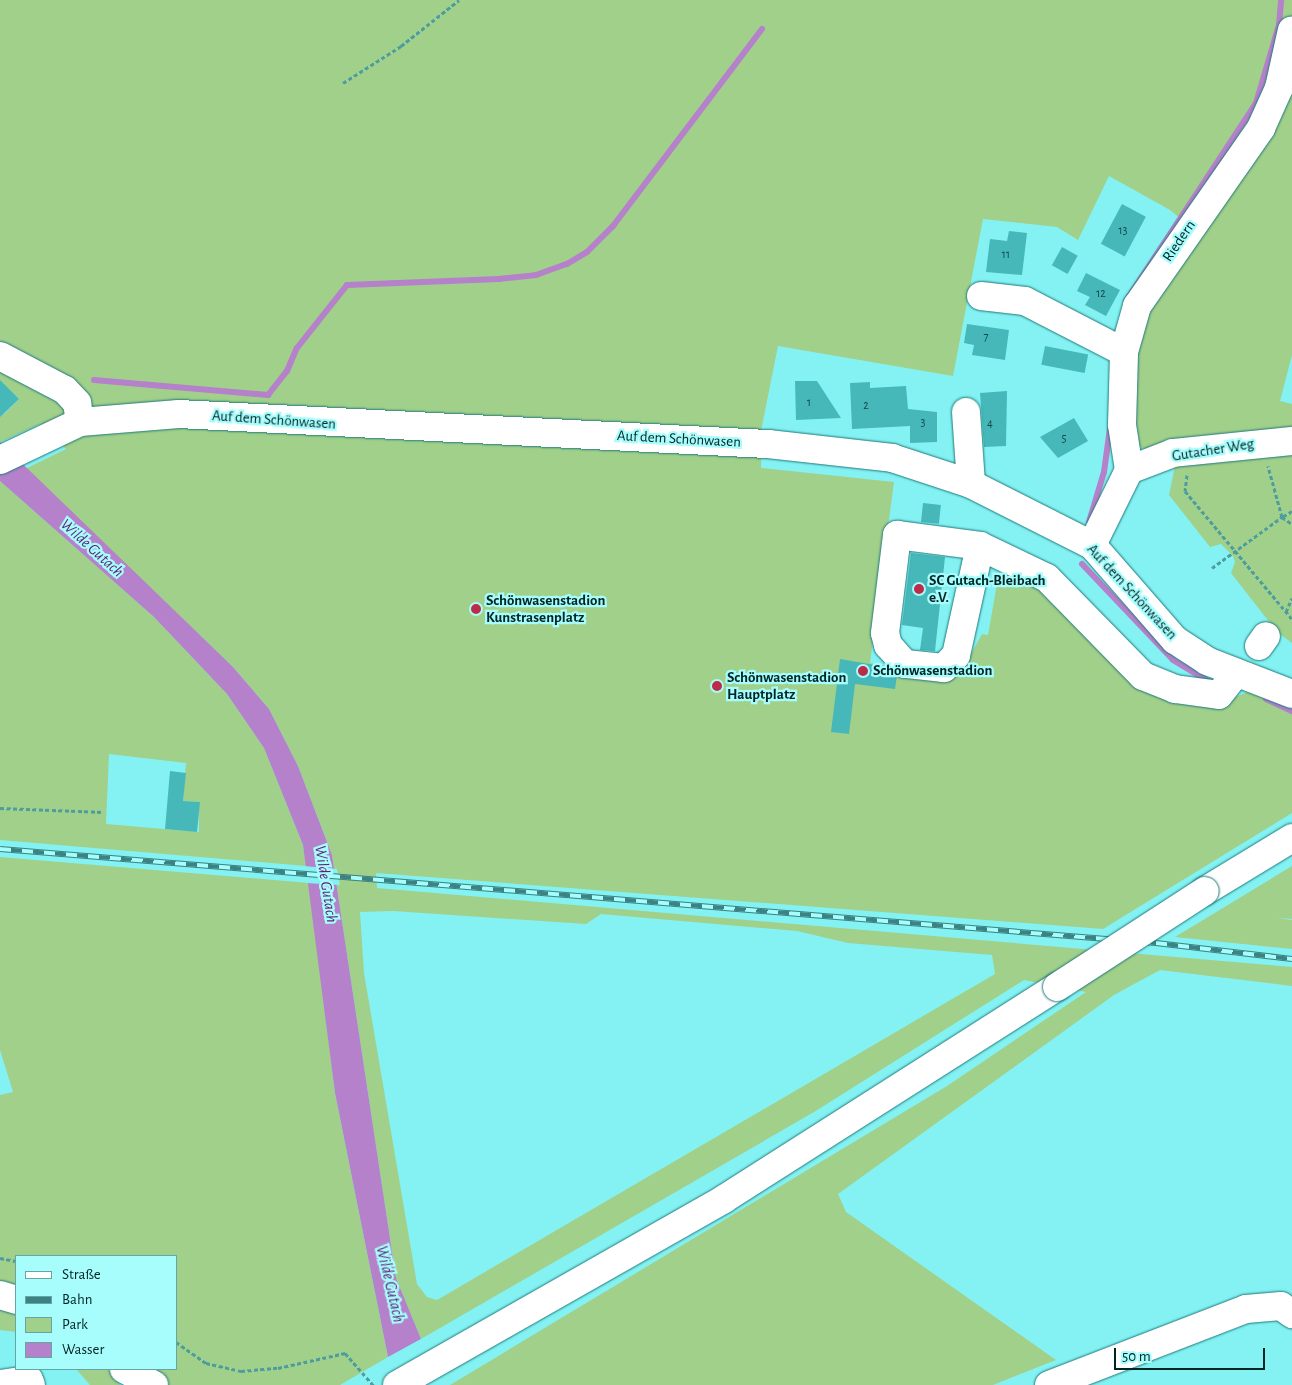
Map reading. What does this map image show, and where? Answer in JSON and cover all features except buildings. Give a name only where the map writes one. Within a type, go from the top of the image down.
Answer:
[{"type":"main road","name":"Riedern","points":[[1129,470],[1122,425],[1124,352],[1138,306],[1261,128],[1279,88],[1292,30]]},
{"type":"main road","points":[[981,296],[1025,301],[1124,352]]},
{"type":"main road","points":[[0,356],[64,390],[77,403],[80,422]]},
{"type":"main road","points":[[966,412],[971,484]]},
{"type":"main road","name":"Auf dem Schönwasen","points":[[0,460],[80,422],[179,414],[768,444],[892,458],[971,484],[1092,545],[1175,640],[1236,673],[1292,694]]},
{"type":"main road","name":"Gutacher Weg","points":[[1129,470],[1173,453],[1292,441]]},
{"type":"main road","points":[[1092,545],[1129,470]]},
{"type":"main road","points":[[980,546],[956,655],[944,668],[905,664],[888,645],[885,633],[897,535],[980,546],[1047,578],[1143,676],[1208,696],[1226,690],[1236,673]]},
{"type":"main road","points":[[397,1385],[476,1338],[724,1199],[1205,891],[1292,838]]},
{"type":"main road","points":[[0,1296],[15,1300]]},
{"type":"main road","points":[[1049,1385],[1246,1309],[1281,1306],[1292,1314]]},
{"type":"main road","points":[[120,1370],[128,1385]]},
{"type":"main road","points":[[126,1370],[154,1385]]},
{"type":"main road","points":[[0,1384],[29,1380],[31,1385]]},
{"type":"path","points":[[343,83],[401,46],[459,0]]},
{"type":"path","points":[[1258,465],[1276,463]]},
{"type":"path","points":[[1268,465],[1282,517],[1292,524]]},
{"type":"path","points":[[1188,470],[1185,492],[1236,548],[1292,619]]},
{"type":"path","points":[[1212,568],[1236,548],[1292,510]]},
{"type":"path","points":[[1286,613],[1292,598]]},
{"type":"path","points":[[0,808],[104,812]]},
{"type":"path","points":[[0,1258],[15,1262]]},
{"type":"path","points":[[178,1343],[206,1363],[240,1371],[278,1368],[345,1352],[373,1385]]},
{"type":"green space","points":[[0,0],[1292,0],[1292,355],[1280,401],[1292,404],[1292,643],[1277,632],[1231,573],[1235,562],[1233,556],[1221,544],[1210,547],[1169,495],[1176,461],[1142,448],[1133,440],[1132,365],[1144,319],[1198,233],[1170,210],[1109,176],[1078,240],[1057,227],[983,219],[953,376],[778,346],[762,426],[761,468],[894,482],[870,663],[899,668],[967,661],[982,634],[988,635],[998,578],[1003,572],[1029,575],[1105,651],[1216,704],[1248,692],[1292,707],[1292,813],[1103,929],[376,873],[377,888],[1292,967],[1292,986],[1160,970],[1114,995],[838,1194],[846,1212],[1056,1360],[993,1385],[450,1385],[947,1086],[1086,992],[1024,980],[814,1112],[421,1339],[396,1278],[332,855],[298,766],[269,709],[233,667],[25,469],[66,449],[40,424],[0,442],[0,411],[4,414],[19,399],[0,381]],"holes":[[[393,911],[586,924],[601,914],[797,931],[848,943],[992,955],[995,974],[437,1300],[427,1297],[417,1284],[364,973],[360,912]]]},
{"type":"green space","points":[[0,481],[154,617],[227,694],[264,748],[303,845],[306,866],[0,840]],"holes":[[[109,754],[186,763],[183,801],[199,802],[199,832],[106,824]]]},
{"type":"green space","points":[[0,857],[309,883],[335,1093],[388,1357],[340,1385],[168,1385],[146,1370],[178,1370],[178,1255],[15,1255],[15,1292],[0,1287],[0,1095],[13,1092],[0,1050]]},
{"type":"green space","points":[[1292,866],[1292,919],[1276,918],[1292,920],[1292,949],[1175,937]]},
{"type":"green space","points":[[0,1303],[15,1309],[15,1332],[0,1330]]},
{"type":"green space","points":[[77,1370],[111,1370],[120,1385],[90,1385]]},
{"type":"water","name":"Wilde Gutach","points":[[0,442],[233,667],[269,709],[298,766],[332,855],[396,1278],[421,1339],[388,1357],[335,1093],[303,845],[264,748],[227,694],[154,617],[0,481]]},
{"type":"pier","points":[[304,866],[337,869],[340,885],[306,883]]},
{"type":"pier","points":[[423,1338],[445,1385],[398,1385],[386,1359]]},
{"type":"waterway","points":[[1126,301],[1256,103],[1279,25],[1281,0]]},
{"type":"waterway","points":[[94,380],[268,395],[287,371],[297,348],[347,285],[499,279],[536,275],[567,264],[587,252],[613,226],[762,29]]},
{"type":"waterway","points":[[1089,522],[1104,472],[1110,428]]},
{"type":"waterway","points":[[1082,564],[1173,660],[1206,680]]},
{"type":"waterway","points":[[1266,699],[1292,711]]},
{"type":"railway","points":[[0,849],[1156,943],[1292,959]]},
{"type":"place","name":"SC Gutach-Bleibach e.V.","points":[[919,589]]},
{"type":"place","name":"Schönwasenstadion Kunstrasenplatz","points":[[476,609]]},
{"type":"place","name":"Schönwasenstadion","points":[[863,671]]},
{"type":"place","name":"Schönwasenstadion Hauptplatz","points":[[717,686]]}]
